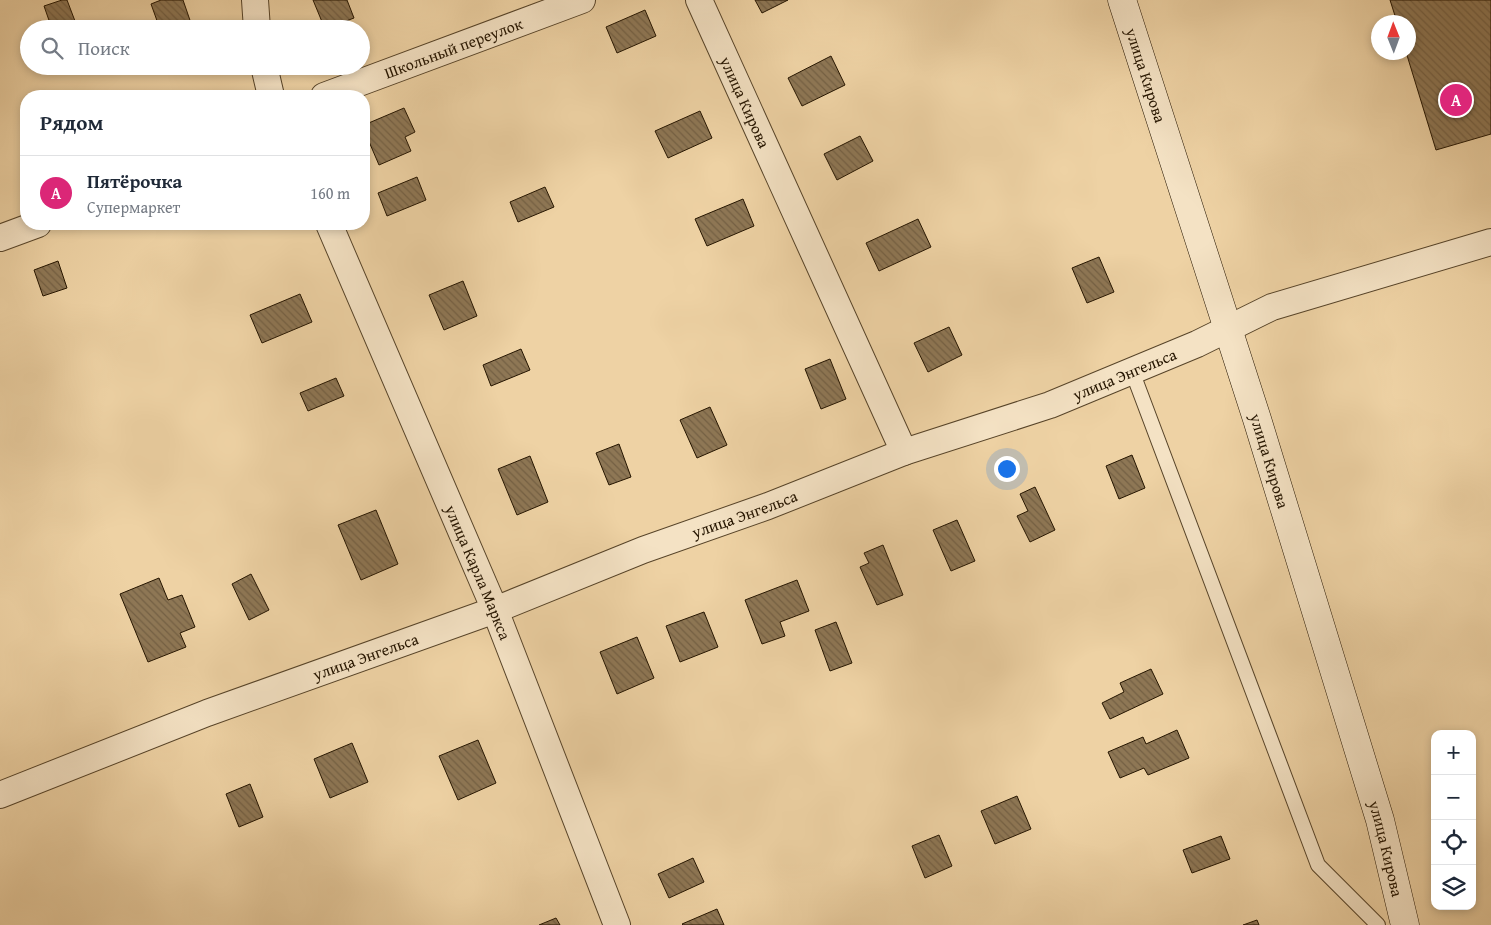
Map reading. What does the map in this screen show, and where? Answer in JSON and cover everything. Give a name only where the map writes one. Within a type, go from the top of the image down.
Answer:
[{"type":"main road","name":"улица Кирова","points":[[1122,0],[1257,419],[1380,820],[1406,925]]},
{"type":"street","points":[[255,0],[256,20]]},
{"type":"street","name":"Школьный переулок","points":[[340,90],[582,0]]},
{"type":"street","name":"улица Кирова","points":[[699,0],[904,452]]},
{"type":"street","points":[[266,75],[270,90]]},
{"type":"street","points":[[0,238],[22,230]]},
{"type":"street","name":"улица Карла Маркса","points":[[332,230],[495,610],[617,925]]},
{"type":"street","name":"улица Энгельса","points":[[0,795],[207,713],[495,610],[643,550],[768,506],[904,452],[1050,406],[1272,308],[1491,242]]},
{"type":"lane","points":[[1132,371],[1318,864],[1378,925]]},
{"type":"building","points":[[67,0],[75,20],[49,20],[44,6]]},
{"type":"building","points":[[161,0],[183,0],[190,20],[157,20],[151,4]]},
{"type":"building","points":[[313,0],[347,0],[354,18],[349,20],[321,20]]},
{"type":"building","points":[[755,0],[788,0],[762,13]]},
{"type":"building","points":[[1390,0],[1491,0],[1491,134],[1436,150],[1408,60],[1416,60],[1416,15],[1395,15]]},
{"type":"building","points":[[645,10],[656,36],[617,53],[606,27]]},
{"type":"building","points":[[831,56],[845,85],[802,106],[788,78]]},
{"type":"building","points":[[404,108],[415,132],[405,137],[411,151],[379,165],[370,144],[370,122]]},
{"type":"building","points":[[700,111],[712,138],[668,158],[655,131]]},
{"type":"building","points":[[860,136],[873,161],[837,180],[824,154]]},
{"type":"building","points":[[417,177],[426,200],[387,216],[378,193]]},
{"type":"building","points":[[545,187],[554,207],[518,222],[510,202]]},
{"type":"building","points":[[743,199],[754,226],[707,246],[695,219]]},
{"type":"building","points":[[918,219],[931,247],[879,271],[866,243]]},
{"type":"building","points":[[1099,257],[1114,292],[1087,303],[1072,268]]},
{"type":"building","points":[[58,261],[67,288],[43,296],[34,270]]},
{"type":"building","points":[[463,281],[477,316],[444,330],[429,295]]},
{"type":"building","points":[[300,294],[312,322],[262,343],[250,315]]},
{"type":"building","points":[[949,327],[962,355],[928,372],[914,343]]},
{"type":"building","points":[[521,349],[530,370],[491,386],[483,365]]},
{"type":"building","points":[[830,359],[846,399],[821,409],[805,369]]},
{"type":"building","points":[[336,378],[344,396],[308,411],[300,393]]},
{"type":"building","points":[[710,407],[727,445],[697,458],[680,420]]},
{"type":"building","points":[[619,444],[631,477],[609,485],[596,453]]},
{"type":"building","points":[[1132,455],[1145,488],[1119,499],[1106,466]]},
{"type":"building","points":[[530,456],[548,502],[517,515],[498,469]]},
{"type":"building","points":[[1035,487],[1055,530],[1030,542],[1017,516],[1028,511],[1020,494]]},
{"type":"building","points":[[376,510],[398,564],[361,580],[338,525]]},
{"type":"building","points":[[957,520],[975,561],[951,571],[933,530]]},
{"type":"building","points":[[883,545],[903,595],[877,605],[860,567],[869,563],[864,553]]},
{"type":"building","points":[[251,574],[269,610],[249,620],[232,584]]},
{"type":"building","points":[[159,578],[168,600],[182,595],[195,627],[180,633],[186,647],[148,662],[120,594]]},
{"type":"building","points":[[797,580],[809,611],[780,622],[785,636],[762,644],[745,600]]},
{"type":"building","points":[[704,612],[718,647],[680,662],[666,626]]},
{"type":"building","points":[[836,622],[852,663],[830,671],[815,630]]},
{"type":"building","points":[[637,637],[654,678],[617,694],[600,652]]},
{"type":"building","points":[[1151,669],[1163,694],[1110,719],[1102,703],[1124,692],[1120,683]]},
{"type":"building","points":[[1177,730],[1189,758],[1148,775],[1144,768],[1120,778],[1108,752],[1143,737],[1146,744]]},
{"type":"building","points":[[478,740],[496,783],[458,800],[439,756]]},
{"type":"building","points":[[352,743],[368,782],[330,798],[314,759]]},
{"type":"building","points":[[250,784],[263,817],[239,827],[226,794]]},
{"type":"building","points":[[1017,796],[1031,829],[995,844],[981,811]]},
{"type":"building","points":[[939,835],[952,866],[925,878],[912,846]]},
{"type":"building","points":[[1221,836],[1230,859],[1192,873],[1183,850]]},
{"type":"building","points":[[693,858],[704,882],[669,898],[658,874]]},
{"type":"building","points":[[717,909],[724,925],[682,924]]},
{"type":"building","points":[[556,918],[560,925],[539,925]]},
{"type":"building","points":[[1257,920],[1259,925],[1243,925]]},
{"type":"place","name":"Пятёрочка","points":[[1456,100]]}]
